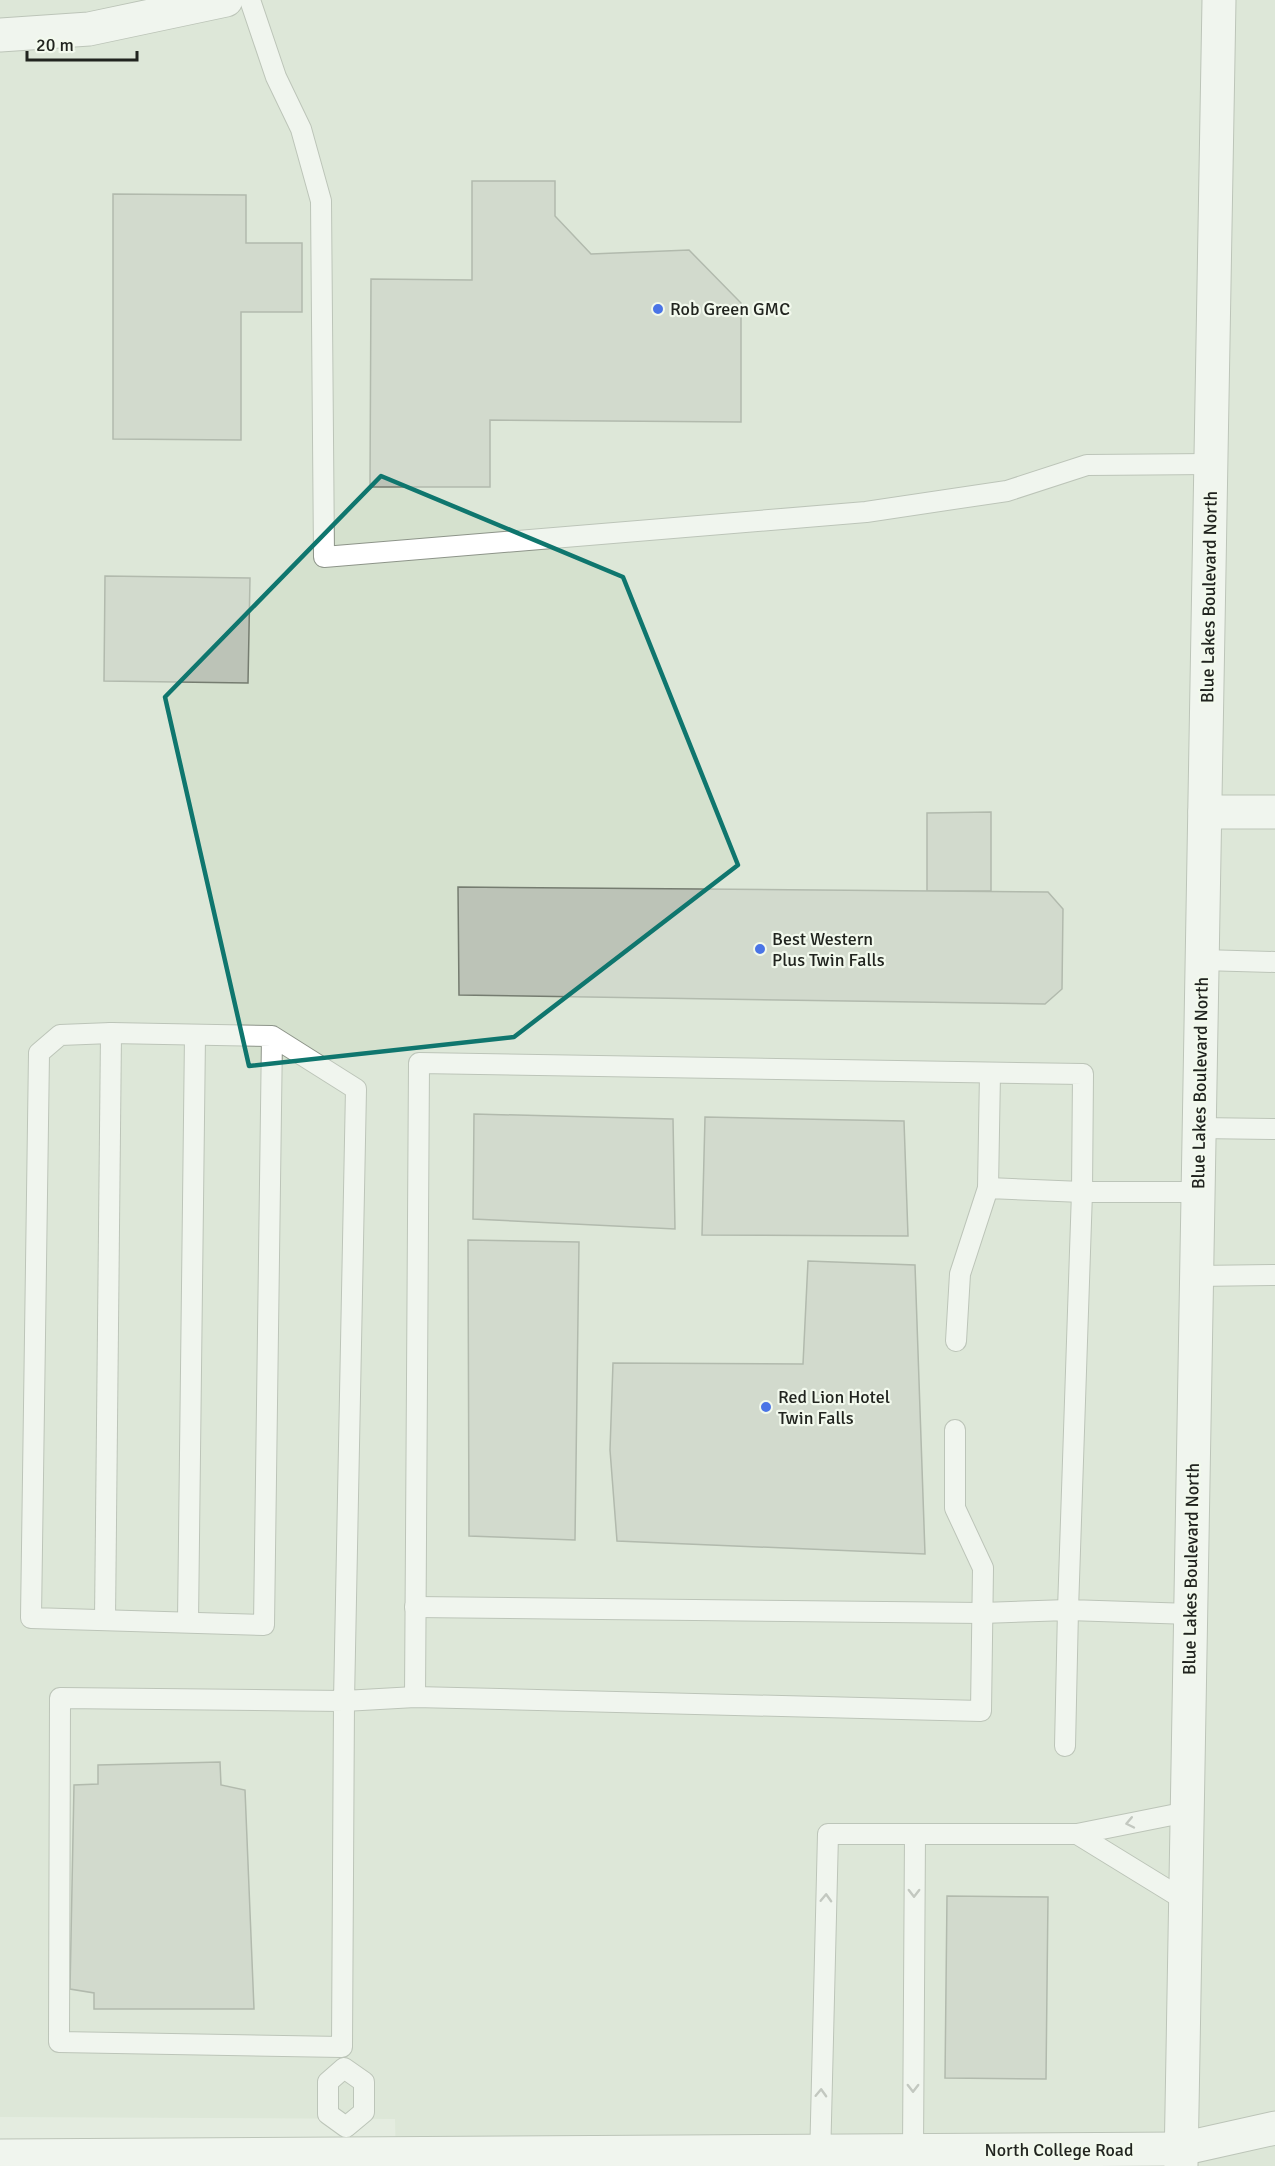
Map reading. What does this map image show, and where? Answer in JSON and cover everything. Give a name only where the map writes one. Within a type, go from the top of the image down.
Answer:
[{"type":"main road","points":[[0,35],[89,29],[226,0]]},
{"type":"main road","name":"Blue Lakes Boulevard North","points":[[1181,2158],[1219,0]]},
{"type":"main road","points":[[1205,812],[1275,812]]},
{"type":"main road","name":"North College Road","points":[[0,2157],[141,2161],[276,2160],[346,2141],[547,2160],[820,2159],[913,2151],[1181,2158],[1275,2128]]},
{"type":"lane","points":[[250,0],[276,77],[301,129],[321,201],[324,557],[866,512],[1007,491],[1087,465],[1211,464]]},
{"type":"lane","points":[[1202,960],[1275,962]]},
{"type":"lane","points":[[105,1620],[111,1033]]},
{"type":"lane","points":[[272,1036],[264,1625],[30,1618],[39,1053],[60,1035],[111,1033],[272,1036],[356,1089],[344,1701],[342,2047],[344,2068],[364,2082],[364,2112],[346,2141],[327,2114],[328,2082],[344,2068]]},
{"type":"lane","points":[[188,1623],[195,1035]]},
{"type":"lane","points":[[415,1698],[419,1063],[1083,1074],[1082,1192],[1065,1746]]},
{"type":"lane","points":[[956,1341],[960,1274],[988,1188],[990,1073]]},
{"type":"lane","points":[[1199,1128],[1275,1130]]},
{"type":"lane","points":[[988,1188],[1082,1192],[1198,1192]]},
{"type":"lane","points":[[1196,1276],[1275,1275]]},
{"type":"lane","points":[[342,2047],[59,2042],[60,1698],[344,1701],[415,1698],[981,1711],[983,1568],[955,1508],[955,1430]]},
{"type":"lane","points":[[415,1607],[982,1613],[1068,1610],[1191,1614]]},
{"type":"lane","points":[[820,2159],[828,1833],[1077,1834],[1187,1812]]},
{"type":"lane","points":[[913,2151],[915,1834]]},
{"type":"lane","points":[[1077,1834],[1186,1901]]},
{"type":"highlighted area","points":[[381,476],[623,577],[738,865],[514,1037],[249,1066],[165,697]]},
{"type":"shaded area","points":[[0,0],[1275,0],[1275,2166],[396,2166],[395,2119],[0,2117]]},
{"type":"building","points":[[472,181],[555,181],[555,216],[591,254],[689,250],[741,303],[741,422],[490,420],[490,487],[370,487],[371,279],[472,280]]},
{"type":"building","points":[[113,194],[246,195],[246,243],[302,243],[302,312],[241,312],[241,440],[113,439]]},
{"type":"building","points":[[105,576],[250,578],[248,683],[104,681]]},
{"type":"building","points":[[991,812],[991,891],[927,891],[927,813]]},
{"type":"building","name":"Best Western Plus Twin Falls","points":[[458,887],[1048,892],[1063,909],[1062,989],[1045,1004],[459,995]]},
{"type":"building","points":[[474,1114],[673,1119],[675,1229],[473,1219]]},
{"type":"building","points":[[705,1117],[904,1121],[908,1236],[702,1235]]},
{"type":"building","points":[[468,1240],[579,1242],[575,1540],[469,1536]]},
{"type":"building","name":"Red Lion Hotel Twin Falls","points":[[808,1261],[915,1265],[925,1554],[617,1541],[610,1450],[613,1363],[803,1364]]},
{"type":"building","points":[[220,1762],[221,1785],[245,1790],[254,2009],[94,2009],[94,1993],[70,1989],[74,1785],[98,1784],[98,1765]]},
{"type":"building","points":[[947,1896],[1048,1897],[1046,2079],[945,2078]]},
{"type":"place","name":"Rob Green GMC","points":[[658,309]]},
{"type":"place","name":"Best Western Plus Twin Falls","points":[[760,949]]},
{"type":"place","name":"Red Lion Hotel Twin Falls","points":[[766,1407]]}]
